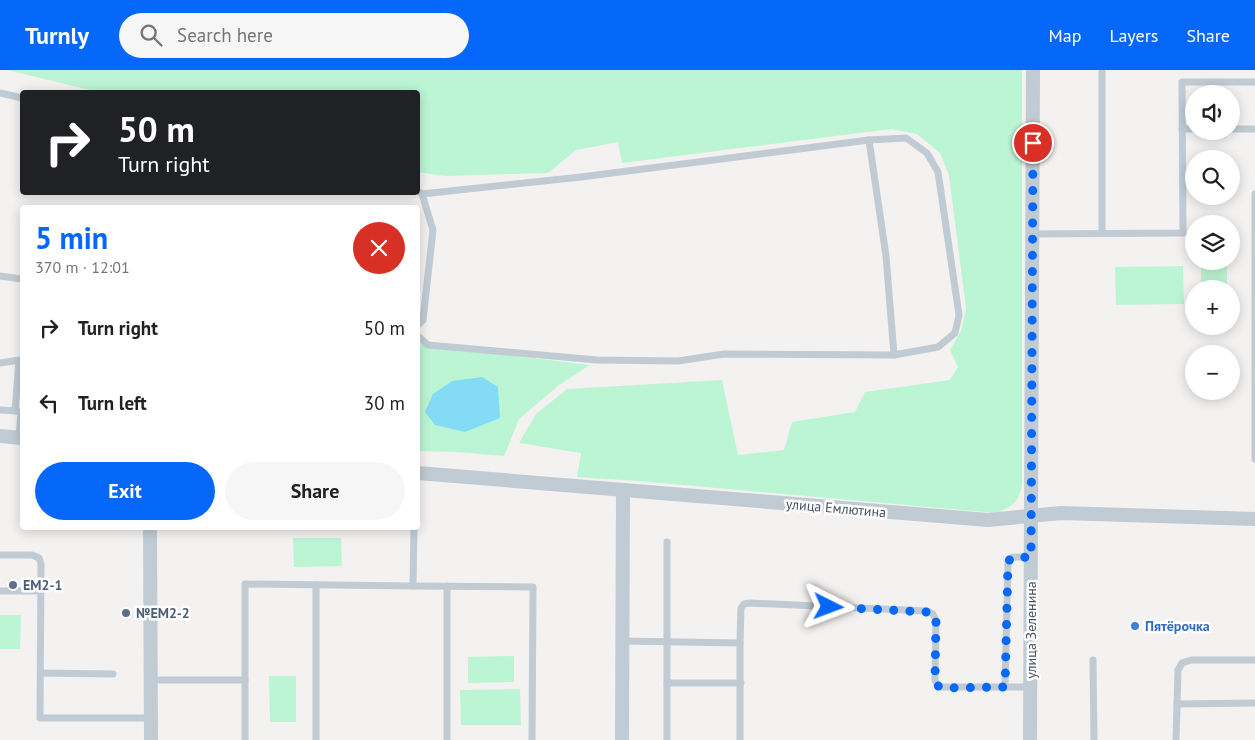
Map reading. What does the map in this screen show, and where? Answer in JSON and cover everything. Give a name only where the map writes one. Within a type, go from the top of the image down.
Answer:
[{"type":"street","name":"улица Зеленина","points":[[1030,740],[1033,70]]},
{"type":"street","points":[[0,436],[20,438]]},
{"type":"street","name":"улица Емлютина","points":[[420,473],[988,520],[1061,513],[1255,519]]},
{"type":"street","points":[[622,740],[623,490]]},
{"type":"street","points":[[150,530],[151,740]]},
{"type":"lane","points":[[1102,70],[1102,233]]},
{"type":"lane","points":[[1032,234],[1183,233],[1182,82],[1255,82]]},
{"type":"lane","points":[[0,94],[20,98]]},
{"type":"lane","points":[[1240,129],[1255,129]]},
{"type":"lane","points":[[420,322],[422,320],[433,230],[420,193],[581,177],[869,140],[906,138],[927,153],[938,172],[959,315],[955,333],[938,348],[894,355],[724,354],[678,361],[597,360],[428,345],[420,338]]},
{"type":"lane","points":[[869,140],[886,256],[894,355]]},
{"type":"lane","points":[[1255,194],[1255,459]]},
{"type":"lane","points":[[0,276],[20,279]]},
{"type":"lane","points":[[0,363],[19,360],[20,412],[0,410]]},
{"type":"lane","points":[[413,586],[414,530]]},
{"type":"lane","points":[[667,542],[667,740]]},
{"type":"lane","points":[[0,555],[32,555],[39,558],[41,564],[40,718],[151,718]]},
{"type":"lane","points":[[1005,687],[1008,563],[1013,558],[1031,557]]},
{"type":"lane","points":[[245,740],[245,584],[533,586],[532,740]]},
{"type":"lane","points":[[316,585],[316,740]]},
{"type":"lane","points":[[447,586],[447,740]]},
{"type":"lane","points":[[0,591],[40,591]]},
{"type":"lane","points":[[740,740],[741,608],[744,604],[927,612],[933,614],[936,620],[935,680],[938,686],[943,688],[1030,687]]},
{"type":"lane","points":[[622,641],[740,643]]},
{"type":"lane","points":[[1093,660],[1094,740]]},
{"type":"lane","points":[[1176,740],[1178,670],[1182,663],[1191,660],[1255,660]]},
{"type":"lane","points":[[40,674],[112,674]]},
{"type":"lane","points":[[151,680],[245,680]]},
{"type":"lane","points":[[667,683],[740,683]]},
{"type":"lane","points":[[1177,704],[1255,703]]},
{"type":"green space","points":[[7,70],[1022,70],[1022,485],[1018,497],[1010,507],[995,513],[577,477],[581,453],[519,443],[536,414],[567,389],[722,380],[738,455],[784,450],[792,422],[855,412],[865,392],[950,380],[958,367],[950,350],[961,331],[966,309],[949,175],[940,153],[917,134],[891,129],[622,163],[618,142],[576,150],[548,173],[445,176],[420,172],[420,90],[90,90]]},
{"type":"green space","points":[[1183,266],[1184,304],[1116,305],[1115,267]]},
{"type":"green space","points":[[1201,270],[1227,270],[1227,280],[1201,280]]},
{"type":"green space","points":[[420,344],[590,365],[559,385],[519,419],[504,456],[420,451]]},
{"type":"green space","points":[[293,538],[341,538],[342,566],[294,567]]},
{"type":"green space","points":[[0,615],[21,615],[20,649],[0,649]]},
{"type":"green space","points":[[514,656],[514,682],[468,683],[468,657]]},
{"type":"green space","points":[[269,676],[296,676],[296,722],[270,722]]},
{"type":"green space","points":[[520,689],[521,725],[461,725],[460,690]]},
{"type":"water","points":[[482,377],[498,387],[500,418],[465,432],[435,425],[425,412],[433,394],[452,381]]},
{"type":"place","name":"ЕМ2-1","points":[[13,585]]},
{"type":"place","name":"№ЕМ2-2","points":[[126,613]]},
{"type":"place","name":"Пятёрочка","points":[[1135,626]]},
{"type":"route","points":[[829,607],[927,612],[933,614],[936,620],[935,680],[938,686],[943,688],[1005,687],[1008,563],[1013,558],[1031,557],[1033,143]]}]
